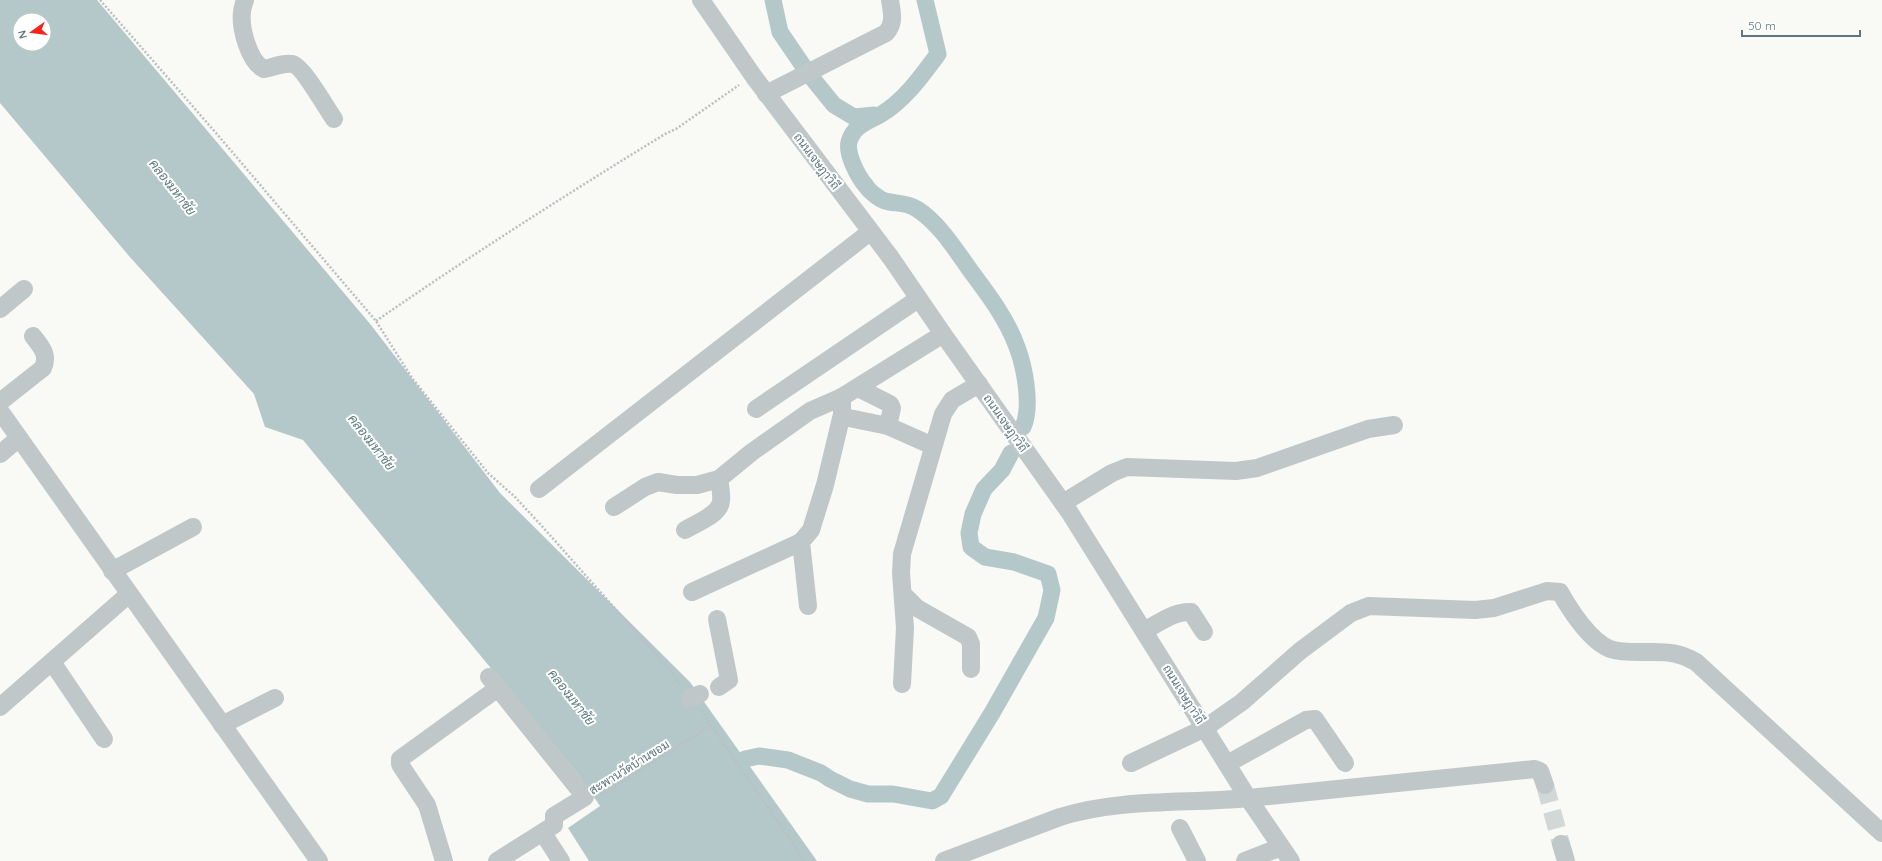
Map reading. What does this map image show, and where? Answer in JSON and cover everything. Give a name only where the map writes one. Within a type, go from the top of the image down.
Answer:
[{"type":"street","points":[[245,0],[242,13],[243,29],[246,44],[256,63],[264,69],[290,64],[296,66],[311,84],[334,119]]},
{"type":"street","name":"ถนนเจษฎาวิถี","points":[[701,0],[766,94],[891,258],[918,299],[1063,502],[1248,798],[1286,854]]},
{"type":"street","points":[[766,94],[886,33],[892,27],[893,16],[890,0]]},
{"type":"street","points":[[539,489],[870,232]]},
{"type":"street","points":[[0,309],[24,289]]},
{"type":"street","points":[[756,408],[918,299]]},
{"type":"street","points":[[614,507],[645,486],[658,482],[677,485],[697,485],[719,479],[752,452],[810,411],[842,397],[858,388],[943,334]]},
{"type":"street","points":[[0,402],[44,368],[46,361],[45,354],[33,336]]},
{"type":"street","points":[[902,684],[906,628],[902,554],[943,414],[952,400],[979,384]]},
{"type":"street","points":[[858,388],[890,404],[892,408],[888,426]]},
{"type":"street","points":[[692,592],[801,542],[811,530],[825,485],[842,414],[842,397]]},
{"type":"street","points":[[0,411],[319,861]]},
{"type":"street","points":[[849,418],[888,426],[933,446]]},
{"type":"street","points":[[1063,502],[1112,473],[1127,467],[1236,471],[1257,468],[1368,429],[1394,425]]},
{"type":"street","points":[[0,454],[19,438]]},
{"type":"street","points":[[685,530],[712,514],[720,507],[722,500],[719,479]]},
{"type":"street","points":[[112,571],[193,527]]},
{"type":"street","points":[[801,542],[808,606]]},
{"type":"street","points":[[1131,763],[1205,728],[1242,702],[1300,651],[1351,613],[1369,606],[1475,610],[1494,608],[1547,591],[1560,592],[1567,604],[1597,643],[1611,649],[1673,652],[1685,655],[1696,662],[1882,833]]},
{"type":"street","points":[[0,707],[129,594]]},
{"type":"street","points":[[904,596],[917,608],[968,637],[971,644],[971,669]]},
{"type":"street","points":[[1144,630],[1176,614],[1191,612],[1204,632]]},
{"type":"street","points":[[717,620],[729,680],[719,687]]},
{"type":"street","points":[[52,662],[104,739]]},
{"type":"street","points":[[444,861],[427,804],[402,769],[400,759],[494,683],[585,795],[584,799],[554,816],[554,826],[501,860]]},
{"type":"street","points":[[222,725],[275,698]]},
{"type":"street","points":[[1227,764],[1306,720],[1315,719],[1345,763]]},
{"type":"street","points":[[951,860],[1076,812],[1139,804],[1248,798],[1535,769],[1540,771],[1545,785]]},
{"type":"street","points":[[1180,828],[1197,861]]},
{"type":"street","points":[[543,833],[561,861]]},
{"type":"street","points":[[1561,844],[1566,861]]},
{"type":"street","points":[[1245,861],[1286,854]]},
{"type":"path","points":[[100,0],[216,133],[376,321],[412,378],[488,473],[515,497],[667,667],[695,696]]},
{"type":"path","points":[[376,321],[462,262],[554,202],[665,134],[676,129],[742,83],[754,77]]},
{"type":"path","name":"สะพานวัดบ้านขอม","points":[[599,796],[712,725],[805,861]]},
{"type":"water","name":"คลองมหาชัย","points":[[0,0],[97,0],[371,325],[500,493],[690,682],[817,861],[589,861],[568,828],[600,806],[578,774],[303,440],[265,427],[254,394],[129,256],[0,103]]},
{"type":"waterway","points":[[773,0],[780,32],[808,73],[834,105],[854,117],[874,115]]},
{"type":"waterway","points":[[925,0],[938,54],[912,88],[897,103],[857,128],[849,142],[849,153],[853,165],[867,188],[880,199],[905,204],[917,209],[925,215],[952,245],[984,288],[1008,327],[1023,366],[1027,398],[1026,419],[1023,427]]},
{"type":"waterway","points":[[745,759],[759,756],[788,760],[821,773],[850,789],[868,794],[893,794],[932,801],[941,796],[992,713],[1046,618],[1052,590],[1048,574],[1014,562],[985,557],[971,547],[969,533],[973,514],[984,489],[1002,470],[1011,453]]},
{"type":"tunnel","points":[[1545,785],[1561,844]]}]
